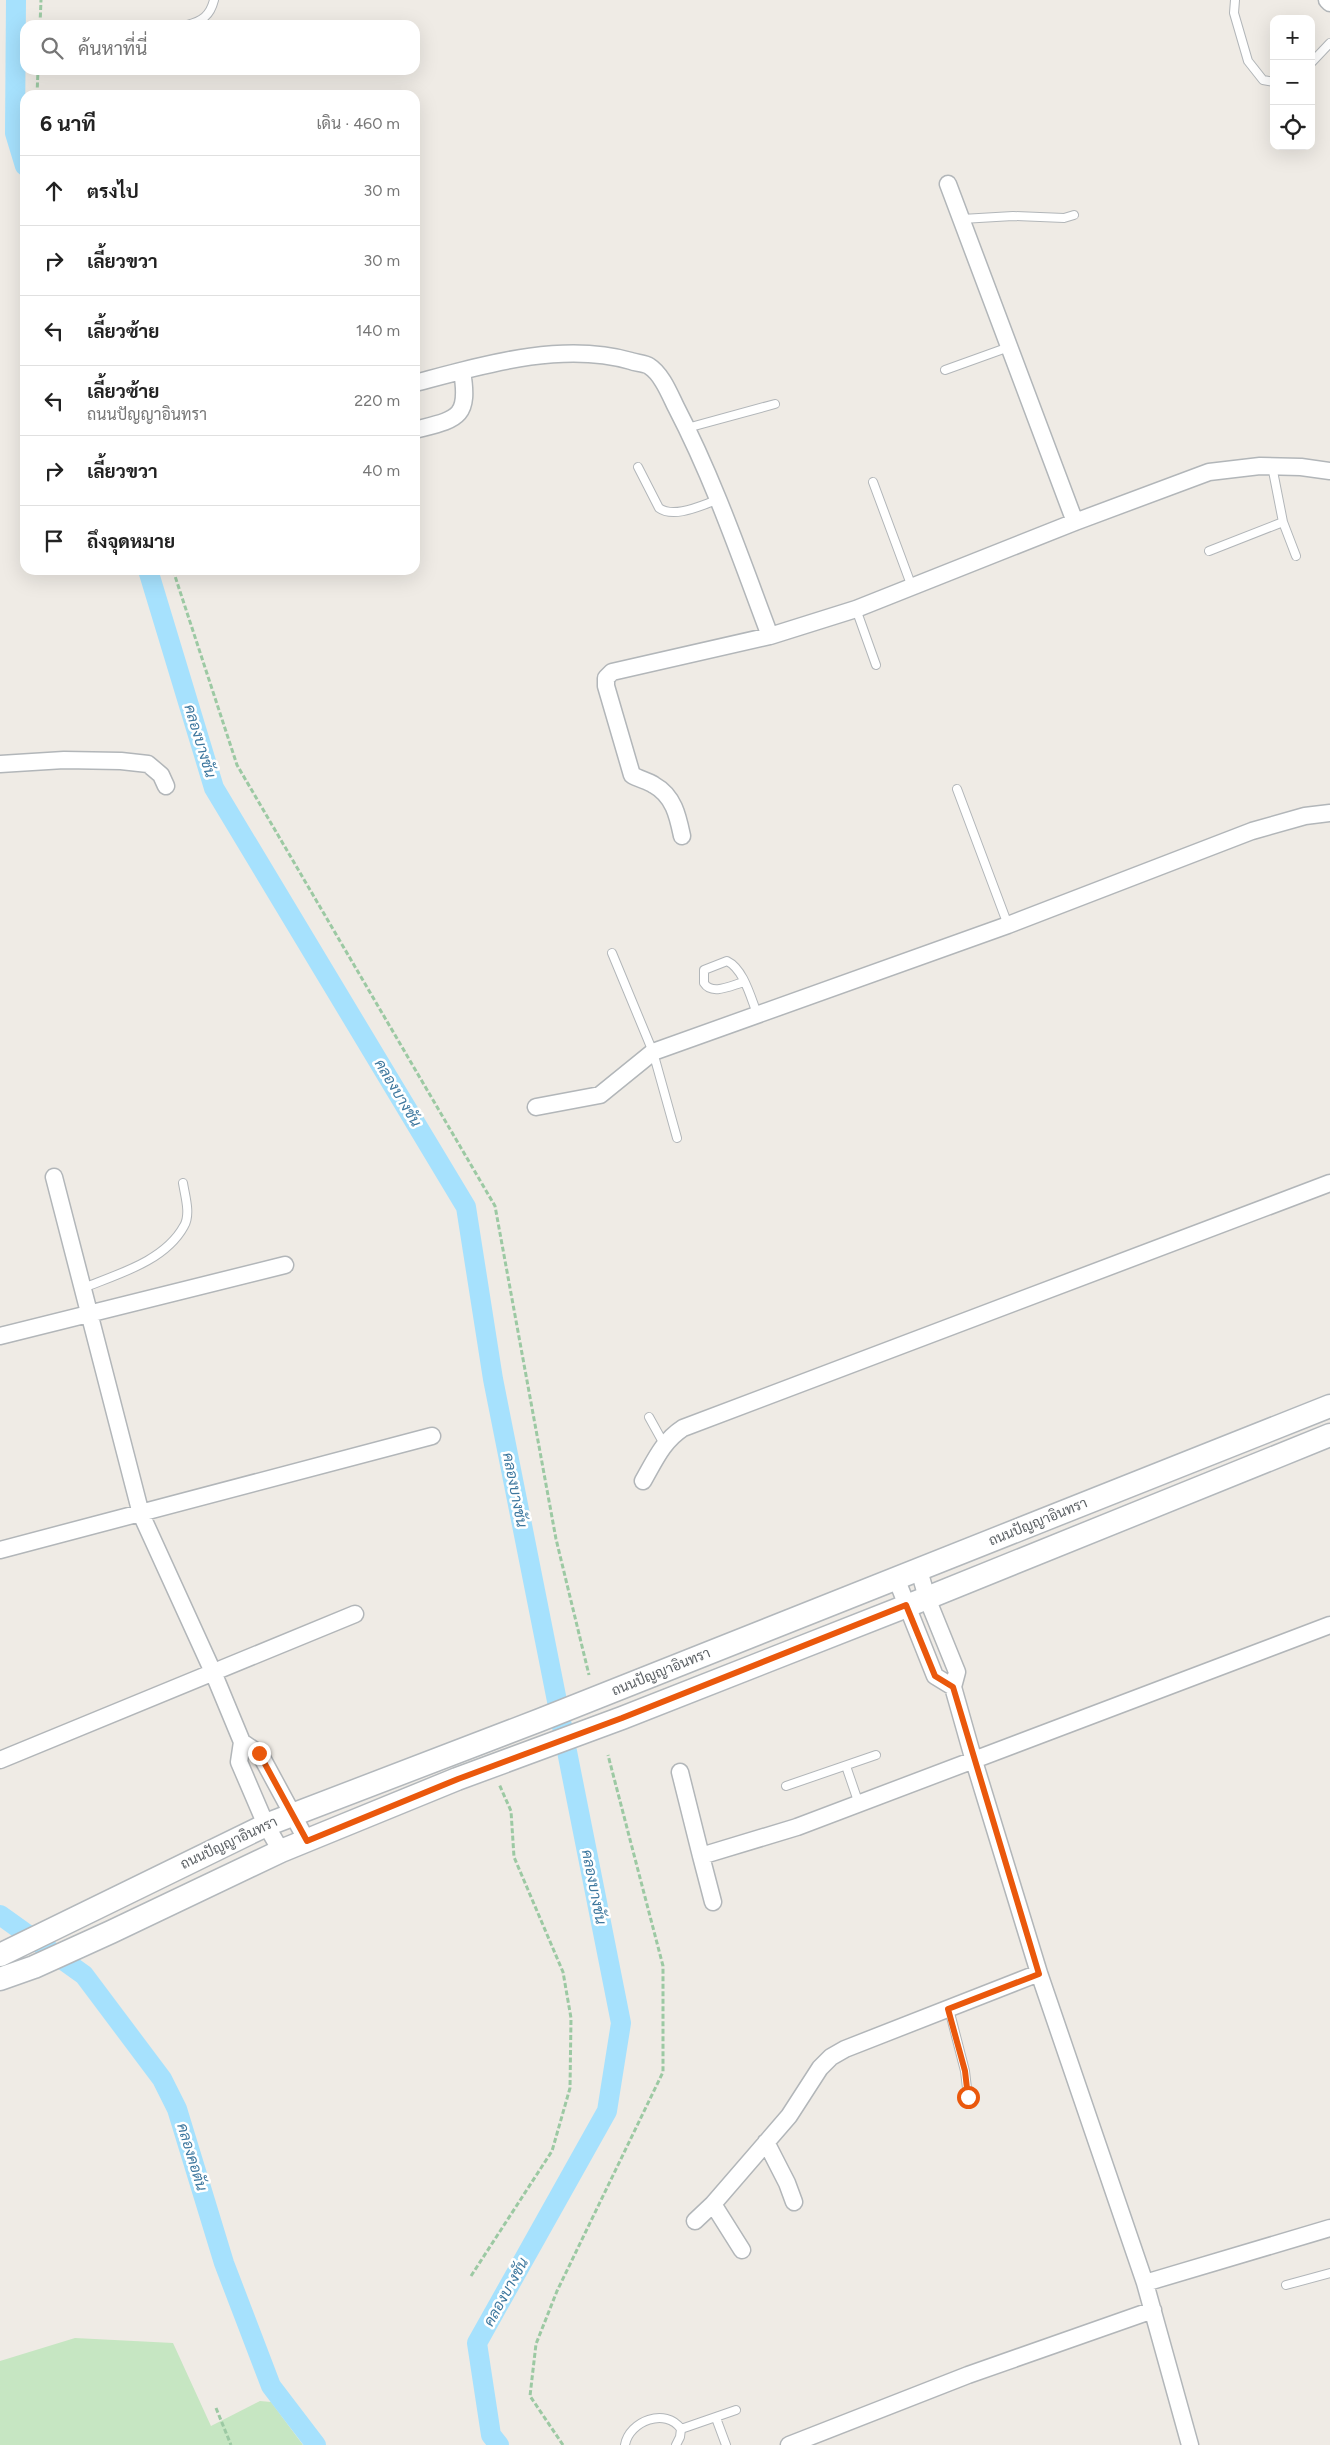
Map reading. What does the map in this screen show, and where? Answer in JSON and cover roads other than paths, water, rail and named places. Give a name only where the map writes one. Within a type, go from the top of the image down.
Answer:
[{"type":"main road","name":"ถนนปัญญาอินทรา","points":[[5,1952],[266,1824],[504,1734],[1330,1406]]},
{"type":"main road","name":"ถนนปัญญาอินทรา","points":[[0,1979],[34,1967],[111,1932],[281,1851],[499,1763],[622,1718],[1330,1435]]},
{"type":"street","points":[[1327,0],[1330,3]]},
{"type":"street","points":[[948,184],[1076,522]]},
{"type":"street","points":[[420,381],[556,353],[607,354],[650,366],[665,385],[687,428],[770,636]]},
{"type":"street","points":[[420,429],[452,421],[458,413],[466,394],[462,371]]},
{"type":"street","points":[[682,836],[676,811],[666,794],[654,784],[632,775],[606,686],[606,678],[612,672],[770,636],[856,609],[1076,522],[1209,472],[1272,466],[1330,471]]},
{"type":"street","points":[[0,764],[64,760],[121,761],[148,764],[161,775],[166,786]]},
{"type":"street","points":[[536,1107],[600,1095],[653,1052],[1008,925],[1252,831],[1305,816],[1330,814]]},
{"type":"street","points":[[54,1177],[141,1514],[213,1672],[242,1742],[239,1762],[266,1824],[281,1851]]},
{"type":"street","points":[[643,1481],[670,1436],[684,1428],[1330,1183]]},
{"type":"street","points":[[0,1336],[285,1265]]},
{"type":"street","points":[[0,1550],[432,1436]]},
{"type":"street","points":[[919,1570],[917,1601],[935,1676],[953,1687]]},
{"type":"street","points":[[896,1578],[917,1601],[957,1672],[953,1687],[974,1762],[1039,1974],[1145,2283],[1190,2445]]},
{"type":"street","points":[[0,1760],[355,1614]]},
{"type":"street","points":[[701,1856],[796,1827],[974,1762],[1330,1625]]},
{"type":"street","points":[[242,1742],[260,1754],[307,1841]]},
{"type":"street","points":[[680,1772],[713,1902]]},
{"type":"street","points":[[695,2221],[713,2204],[789,2116],[820,2068],[831,2057],[845,2049],[1039,1974]]},
{"type":"street","points":[[766,2142],[794,2202]]},
{"type":"street","points":[[713,2204],[742,2250]]},
{"type":"street","points":[[1145,2283],[1330,2228]]},
{"type":"street","points":[[789,2445],[818,2440],[968,2375],[1153,2310]]},
{"type":"lane","points":[[202,20],[207,16],[214,0]]},
{"type":"lane","points":[[1235,0],[1234,14],[1248,61],[1263,80],[1270,81]]},
{"type":"lane","points":[[1314,60],[1330,42]]},
{"type":"lane","points":[[962,219],[1013,216],[1064,218],[1074,215]]},
{"type":"lane","points":[[945,370],[1010,346]]},
{"type":"lane","points":[[687,428],[776,404]]},
{"type":"lane","points":[[1272,466],[1283,522],[1296,556]]},
{"type":"lane","points":[[638,467],[662,511],[686,510],[717,500]]},
{"type":"lane","points":[[873,482],[912,587]]},
{"type":"lane","points":[[1209,550],[1283,522]]},
{"type":"lane","points":[[856,609],[876,665]]},
{"type":"lane","points":[[958,789],[1008,925]]},
{"type":"lane","points":[[612,953],[653,1052],[677,1138]]},
{"type":"lane","points":[[744,982],[717,990],[710,989],[704,983],[704,970],[727,962],[734,964],[744,982],[758,1016]]},
{"type":"lane","points":[[83,1288],[161,1252],[185,1225],[187,1205],[184,1183]]},
{"type":"lane","points":[[650,1417],[664,1444]]},
{"type":"lane","points":[[786,1786],[876,1756]]},
{"type":"lane","points":[[846,1766],[859,1804]]},
{"type":"lane","points":[[948,2009],[965,2071],[968,2097]]},
{"type":"lane","points":[[1286,2285],[1330,2273]]},
{"type":"lane","points":[[681,2429],[736,2410]]},
{"type":"lane","points":[[626,2445],[627,2438],[633,2431],[655,2417],[665,2417],[673,2420],[681,2429],[676,2445]]},
{"type":"lane","points":[[716,2418],[726,2445]]},
{"type":"waterway","name":"คลองบางชัน","points":[[16,0],[15,133],[20,150]]},
{"type":"waterway","name":"คลองบางชัน","points":[[150,575],[214,788],[466,1207],[493,1379],[621,2023],[607,2111],[477,2343],[491,2435],[499,2445]]},
{"type":"waterway","name":"คลองคอตัน","points":[[0,1915],[84,1975],[162,2079],[177,2109],[224,2263],[271,2386],[316,2445]]}]
